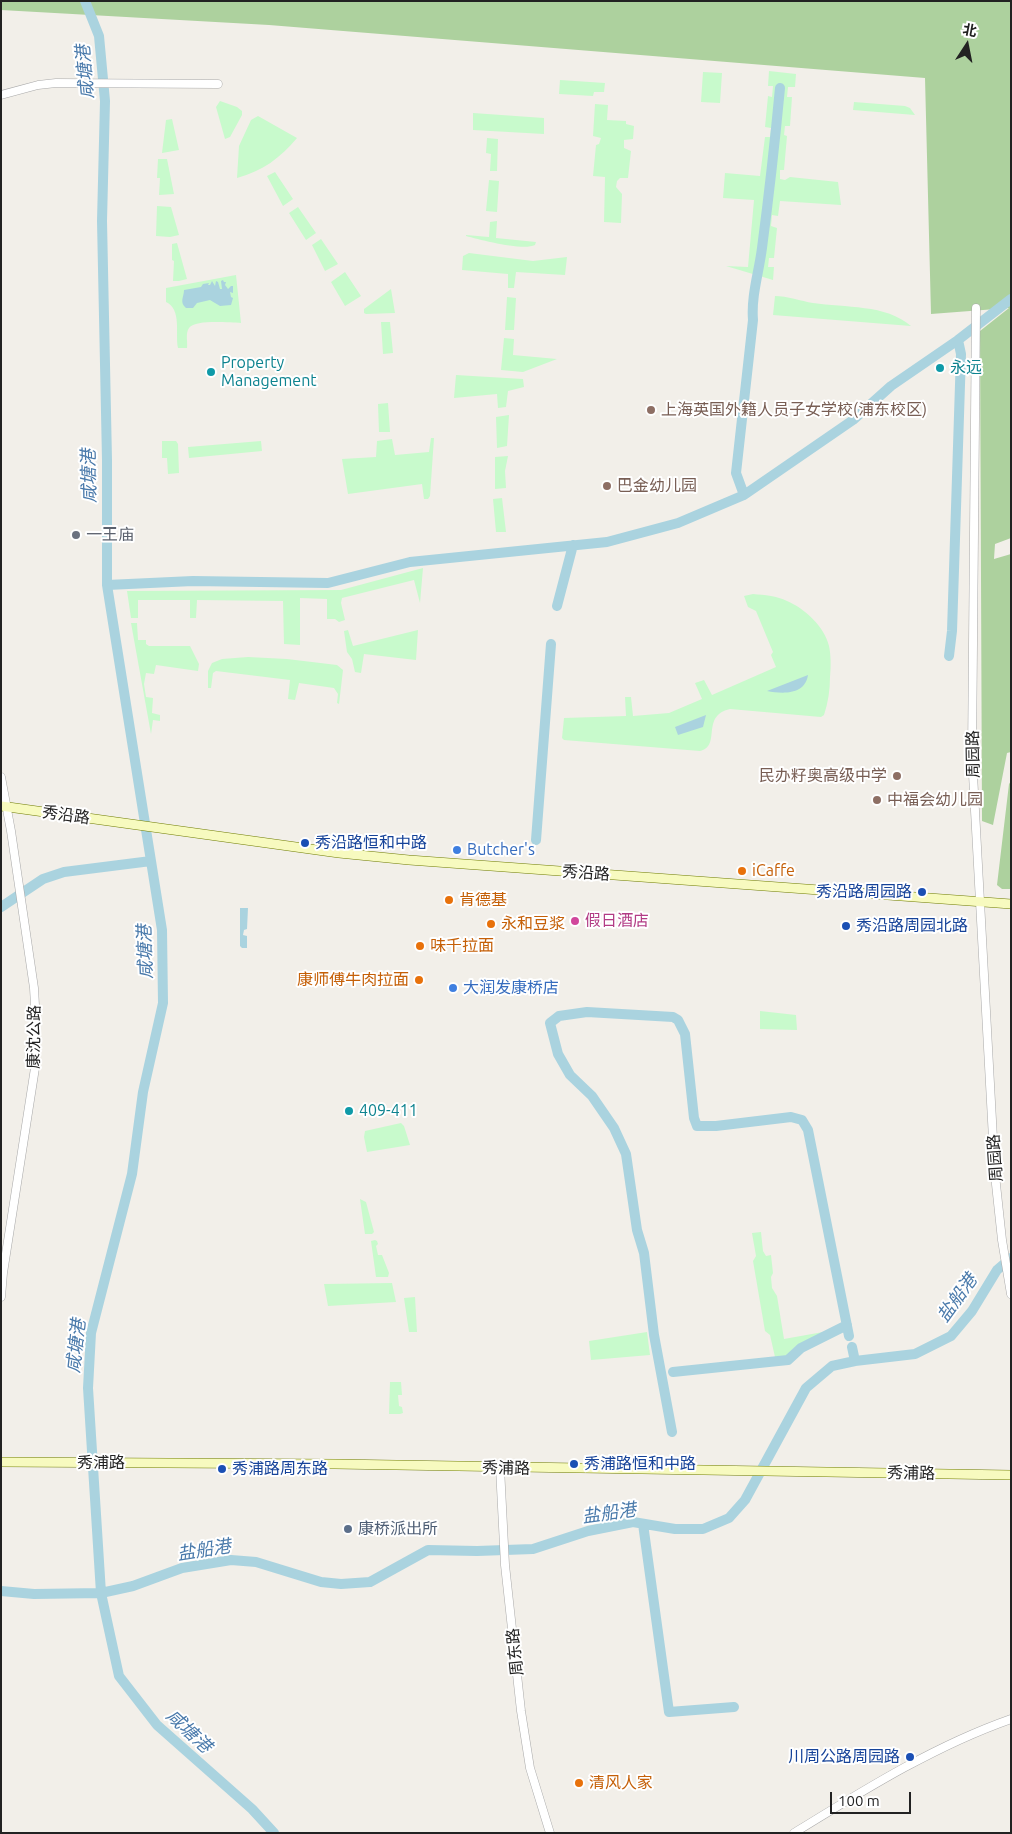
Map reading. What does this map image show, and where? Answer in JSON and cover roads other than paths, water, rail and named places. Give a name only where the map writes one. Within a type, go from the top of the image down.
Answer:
[{"type":"main road","name":"秀沿路","points":[[4,806],[409,860],[1011,904]]},
{"type":"main road","name":"秀浦路","points":[[1,1462],[325,1464],[1011,1475]]},
{"type":"street","points":[[1,95],[38,85],[56,83],[218,84]]},
{"type":"street","name":"周园路","points":[[973,310],[975,435],[972,747],[995,1175],[1002,1240],[1011,1294]]},
{"type":"street","name":"康沈公路","points":[[1,777],[4,806],[19,887],[34,988],[36,1023],[35,1068],[3,1273],[1,1297]]},
{"type":"street","name":"周东路","points":[[500,1468],[505,1565],[521,1712],[530,1768],[550,1833]]},
{"type":"street","points":[[794,1833],[875,1783],[981,1730],[1011,1719]]},
{"type":"water","points":[[212,281],[215,286],[216,281],[218,282],[220,289],[222,289],[221,281],[226,282],[225,285],[228,289],[233,286],[233,293],[230,292],[233,298],[231,305],[220,306],[210,300],[197,303],[193,308],[186,308],[184,306],[182,302],[184,290],[201,287],[203,284],[209,283],[208,285],[210,285]]},
{"type":"water","points":[[808,675],[806,682],[798,690],[786,693],[767,691]]},
{"type":"water","points":[[706,715],[703,727],[678,735],[675,727]]},
{"type":"water","points":[[240,908],[248,908],[247,929],[244,930],[243,935],[247,936],[247,948],[240,946]]},
{"type":"waterway","name":"咸塘港","points":[[85,1],[99,36],[105,101],[102,221],[107,460],[107,585],[162,930],[163,1003],[143,1092],[132,1174],[91,1333],[88,1388],[101,1593],[119,1676],[157,1725],[252,1809],[274,1833]]},
{"type":"waterway","points":[[744,495],[736,473],[753,320],[753,302],[765,228],[780,88]]},
{"type":"waterway","points":[[107,585],[193,581],[328,583],[410,562],[607,542],[678,523],[744,495],[853,420],[891,386],[958,340],[1011,299]]},
{"type":"waterway","points":[[949,656],[952,631],[961,354],[958,340]]},
{"type":"waterway","points":[[557,606],[573,545]]},
{"type":"waterway","points":[[536,840],[551,644]]},
{"type":"waterway","points":[[1,907],[43,879],[64,872],[151,861]]},
{"type":"waterway","points":[[672,1432],[654,1335],[644,1253],[637,1230],[626,1154],[614,1128],[592,1096],[570,1075],[558,1054],[550,1023],[559,1016],[587,1012],[673,1017],[678,1020],[685,1034],[694,1118],[697,1126],[716,1126],[791,1117],[802,1120],[808,1130],[849,1336]]},
{"type":"waterway","name":"盐船港","points":[[1,1591],[34,1594],[101,1593],[133,1586],[182,1568],[231,1560],[256,1562],[321,1582],[341,1584],[370,1582],[428,1550],[533,1549],[588,1531],[633,1522],[675,1529],[703,1529],[729,1518],[745,1500],[806,1388],[832,1366],[855,1361],[915,1354],[951,1336],[972,1311],[997,1270],[1011,1258]]},
{"type":"waterway","points":[[673,1372],[788,1360],[801,1348],[847,1325]]},
{"type":"waterway","points":[[852,1347],[855,1361]]},
{"type":"waterway","points":[[643,1524],[669,1712],[734,1707]]},
{"type":"place","name":"永远","points":[[940,368]]},
{"type":"place","name":"Property Management","points":[[211,372]]},
{"type":"place","name":"上海英国外籍人员子女学校(浦东校区)","points":[[651,410]]},
{"type":"place","name":"巴金幼儿园","points":[[607,486]]},
{"type":"place","name":"一王庙","points":[[76,535]]},
{"type":"place","name":"民办籽奥高级中学","points":[[897,776]]},
{"type":"place","name":"中福会幼儿园","points":[[877,800]]},
{"type":"place","name":"秀沿路恒和中路","points":[[305,843]]},
{"type":"place","name":"Butcher's","points":[[457,850]]},
{"type":"place","name":"iCaffe","points":[[742,871]]},
{"type":"place","name":"秀沿路周园路","points":[[922,892]]},
{"type":"place","name":"肯德基","points":[[449,900]]},
{"type":"place","name":"假日酒店","points":[[575,921]]},
{"type":"place","name":"永和豆浆","points":[[491,924]]},
{"type":"place","name":"秀沿路周园北路","points":[[846,926]]},
{"type":"place","name":"味千拉面","points":[[420,946]]},
{"type":"place","name":"康师傅牛肉拉面","points":[[419,980]]},
{"type":"place","name":"大润发康桥店","points":[[453,988]]},
{"type":"place","name":"409-411","points":[[349,1111]]},
{"type":"place","name":"秀浦路恒和中路","points":[[574,1464]]},
{"type":"place","name":"秀浦路周东路","points":[[222,1469]]},
{"type":"place","name":"康桥派出所","points":[[348,1529]]},
{"type":"place","name":"川周公路周园路","points":[[910,1757]]},
{"type":"place","name":"清风人家","points":[[579,1783]]}]
